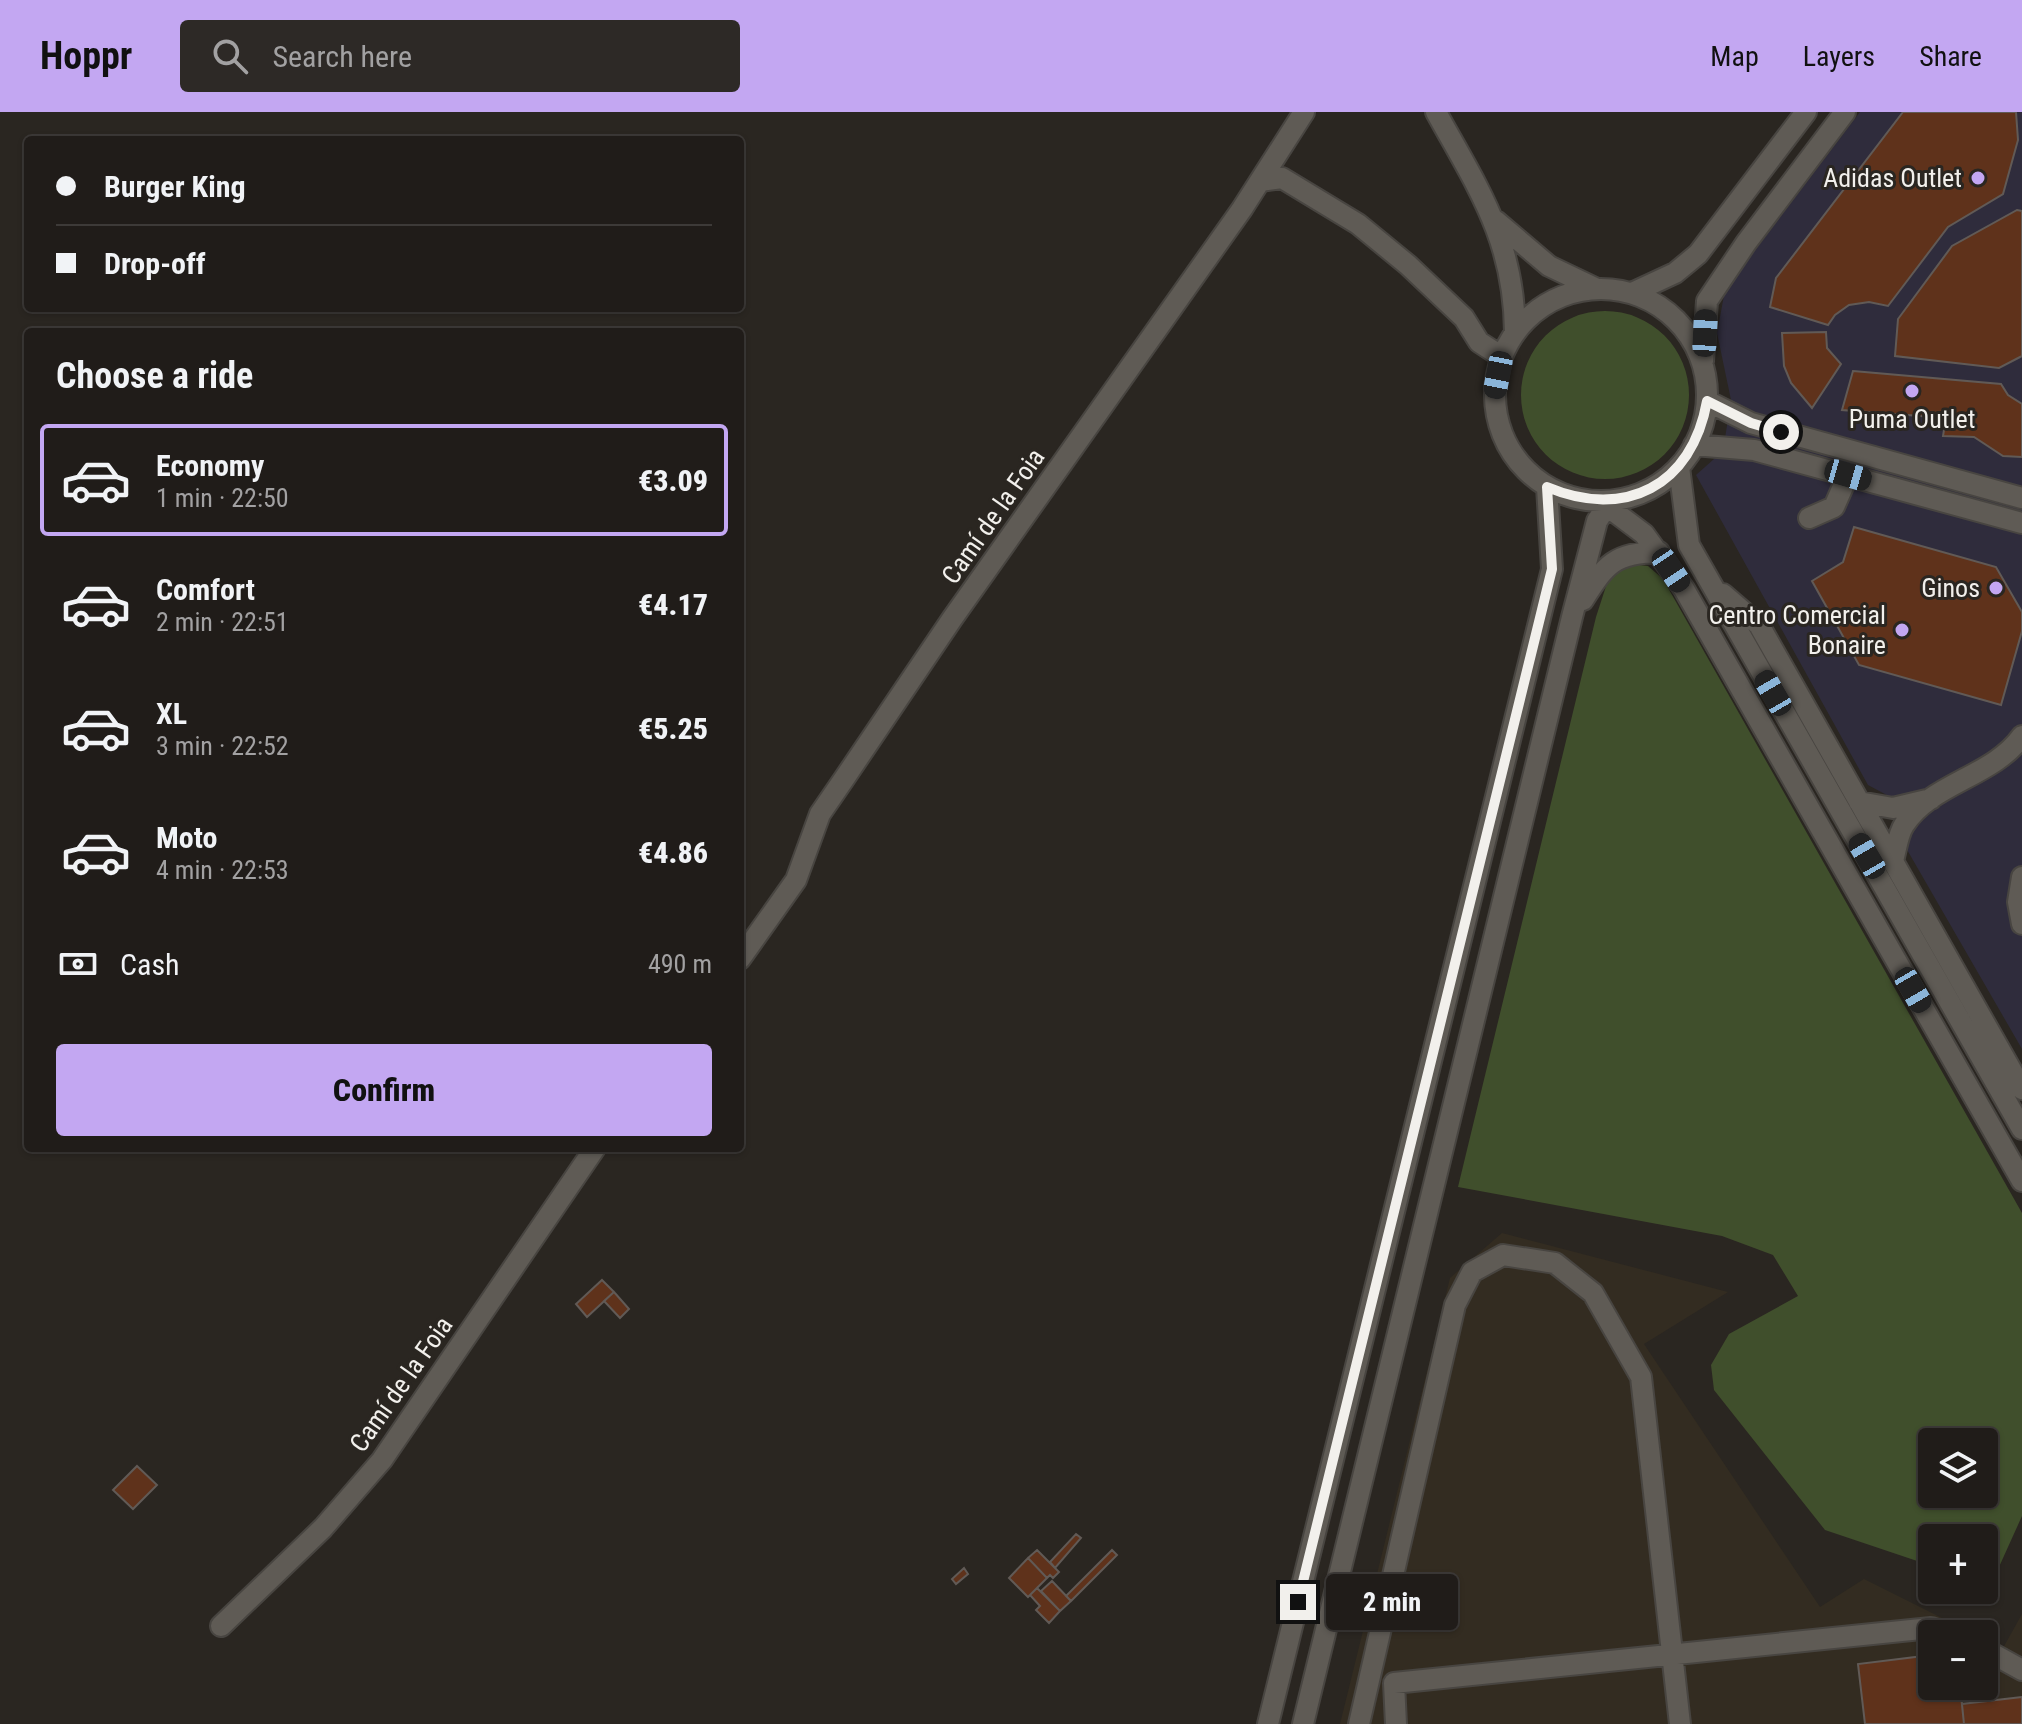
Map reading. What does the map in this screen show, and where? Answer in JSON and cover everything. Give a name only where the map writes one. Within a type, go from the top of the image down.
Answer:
[{"type":"street","name":"Camí de la Foia","points":[[744,953],[796,880],[820,814],[1260,181],[1304,112]]},
{"type":"street","points":[[1436,112],[1496,221],[1515,290],[1515,332]]},
{"type":"street","points":[[1632,293],[1675,273],[1698,254],[1806,112]]},
{"type":"street","points":[[1595,288],[1565,295],[1551,302],[1537,310],[1515,332],[1502,357],[1495,393],[1500,430],[1519,463],[1547,487],[1572,498],[1606,503],[1636,495],[1659,484],[1679,467],[1694,445],[1707,401],[1703,365],[1707,301],[1746,243],[1845,112]]},
{"type":"street","points":[[1260,181],[1282,178],[1358,224],[1408,265],[1464,318],[1479,342],[1502,357]]},
{"type":"street","points":[[1496,221],[1549,266],[1595,288],[1632,293],[1656,303],[1677,320],[1693,341],[1703,365]]},
{"type":"street","points":[[1707,401],[1751,423],[2022,498]]},
{"type":"street","points":[[1694,445],[1754,450],[2022,523]]},
{"type":"street","points":[[1679,467],[1689,545],[2022,1129]]},
{"type":"street","points":[[1809,518],[1834,507],[1848,475]]},
{"type":"street","points":[[1268,1724],[1552,569],[1547,487]]},
{"type":"street","points":[[1606,503],[1644,534],[1684,589],[2022,1181]]},
{"type":"street","points":[[1303,1724],[1572,617],[1597,521],[1606,503]]},
{"type":"street","points":[[1572,617],[1604,567],[1634,552],[1659,552]]},
{"type":"street","points":[[1711,584],[1759,625],[2022,1089]]},
{"type":"street","points":[[1893,861],[1903,826],[1931,799],[1988,766],[2020,742]]},
{"type":"street","points":[[1859,802],[1893,808],[1931,799]]},
{"type":"street","points":[[2022,877],[2018,902],[2022,924]]},
{"type":"street","name":"Camí de la Foia","points":[[221,1626],[323,1528],[382,1460],[592,1152]]},
{"type":"street","points":[[1359,1724],[1455,1305],[1472,1272],[1503,1255],[1555,1263],[1593,1293],[1641,1377],[1680,1724]]},
{"type":"street","points":[[1396,1724],[1394,1683],[1918,1629]]},
{"type":"street","points":[[1998,1657],[2022,1670]]},
{"type":"shaded area","name":"Centro Comercial Bonaire","points":[[1860,112],[2022,112],[2022,1049],[1906,848],[1915,826],[1898,801],[1868,785],[1696,475],[1723,451],[1731,400],[1717,333],[1725,290]]},
{"type":"shaded area","points":[[1502,1233],[1728,1292],[1644,1344],[1820,1607],[1864,1579],[1946,1620],[1918,1620],[1918,1700],[1998,1700],[1998,1646],[2003,1648],[2022,1614],[2022,1724],[1340,1724],[1450,1278]]},
{"type":"green space","points":[[1605,311],[1637,317],[1665,335],[1683,363],[1689,395],[1683,427],[1665,455],[1637,473],[1605,479],[1573,473],[1545,455],[1527,427],[1521,395],[1527,363],[1545,335],[1573,317]]},
{"type":"green space","points":[[1630,564],[1648,566],[1663,579],[2022,1213],[2022,1516],[1998,1569],[1998,1524],[1918,1524],[1918,1561],[1825,1530],[1714,1390],[1711,1365],[1729,1334],[1798,1296],[1773,1255],[1722,1236],[1458,1187],[1596,617],[1609,577]]},
{"type":"building","points":[[1903,112],[2016,112],[2018,140],[2003,194],[1948,227],[1888,306],[1869,302],[1849,305],[1835,315],[1828,325],[1770,307],[1776,278]]},
{"type":"building","points":[[2017,210],[2022,211],[2022,356],[1999,368],[1895,356],[1898,319],[1952,246]]},
{"type":"building","points":[[1826,332],[1827,348],[1841,364],[1812,408],[1791,383],[1784,366],[1782,333]]},
{"type":"building","points":[[1853,371],[2001,384],[2008,395],[2022,404],[2022,457],[2003,456],[1974,437],[1943,436],[1946,418],[1842,410]]},
{"type":"building","points":[[1854,527],[1996,567],[2022,612],[2022,631],[2001,705],[1859,665],[1812,581],[1843,562]]},
{"type":"building","points":[[602,1280],[614,1292],[587,1317],[576,1304]]},
{"type":"building","points":[[614,1292],[629,1309],[620,1318],[604,1301]]},
{"type":"building","points":[[137,1466],[157,1485],[133,1509],[113,1490]]},
{"type":"building","points":[[1076,1534],[1081,1538],[1055,1568],[1050,1562]]},
{"type":"building","points":[[1037,1550],[1059,1572],[1053,1578],[1050,1575],[1047,1578],[1028,1558]]},
{"type":"building","points":[[1112,1550],[1117,1555],[1071,1601],[1066,1596]]},
{"type":"building","points":[[1028,1558],[1047,1578],[1028,1597],[1009,1578]]},
{"type":"building","points":[[964,1568],[968,1574],[956,1584],[952,1579]]},
{"type":"building","points":[[1052,1581],[1071,1601],[1060,1611],[1041,1591]]},
{"type":"building","points":[[1037,1588],[1060,1611],[1049,1623],[1036,1610],[1040,1606],[1030,1595]]},
{"type":"building","points":[[1918,1657],[1918,1700],[1961,1700],[1964,1724],[1865,1724],[1858,1664]]},
{"type":"building","points":[[2022,1697],[2022,1724],[1964,1724],[1962,1704]]},
{"type":"place","name":"Adidas Outlet","points":[[1978,178]]},
{"type":"place","name":"Puma Outlet","points":[[1912,391]]},
{"type":"place","name":"Ginos","points":[[1996,588]]},
{"type":"place","name":"Centro Comercial Bonaire","points":[[1902,630]]},
{"type":"route","points":[[1298,1602],[1552,569],[1547,487],[1572,498],[1610,501],[1636,495],[1659,484],[1679,467],[1694,445],[1703,424],[1707,401],[1751,423],[1781,432]]}]
